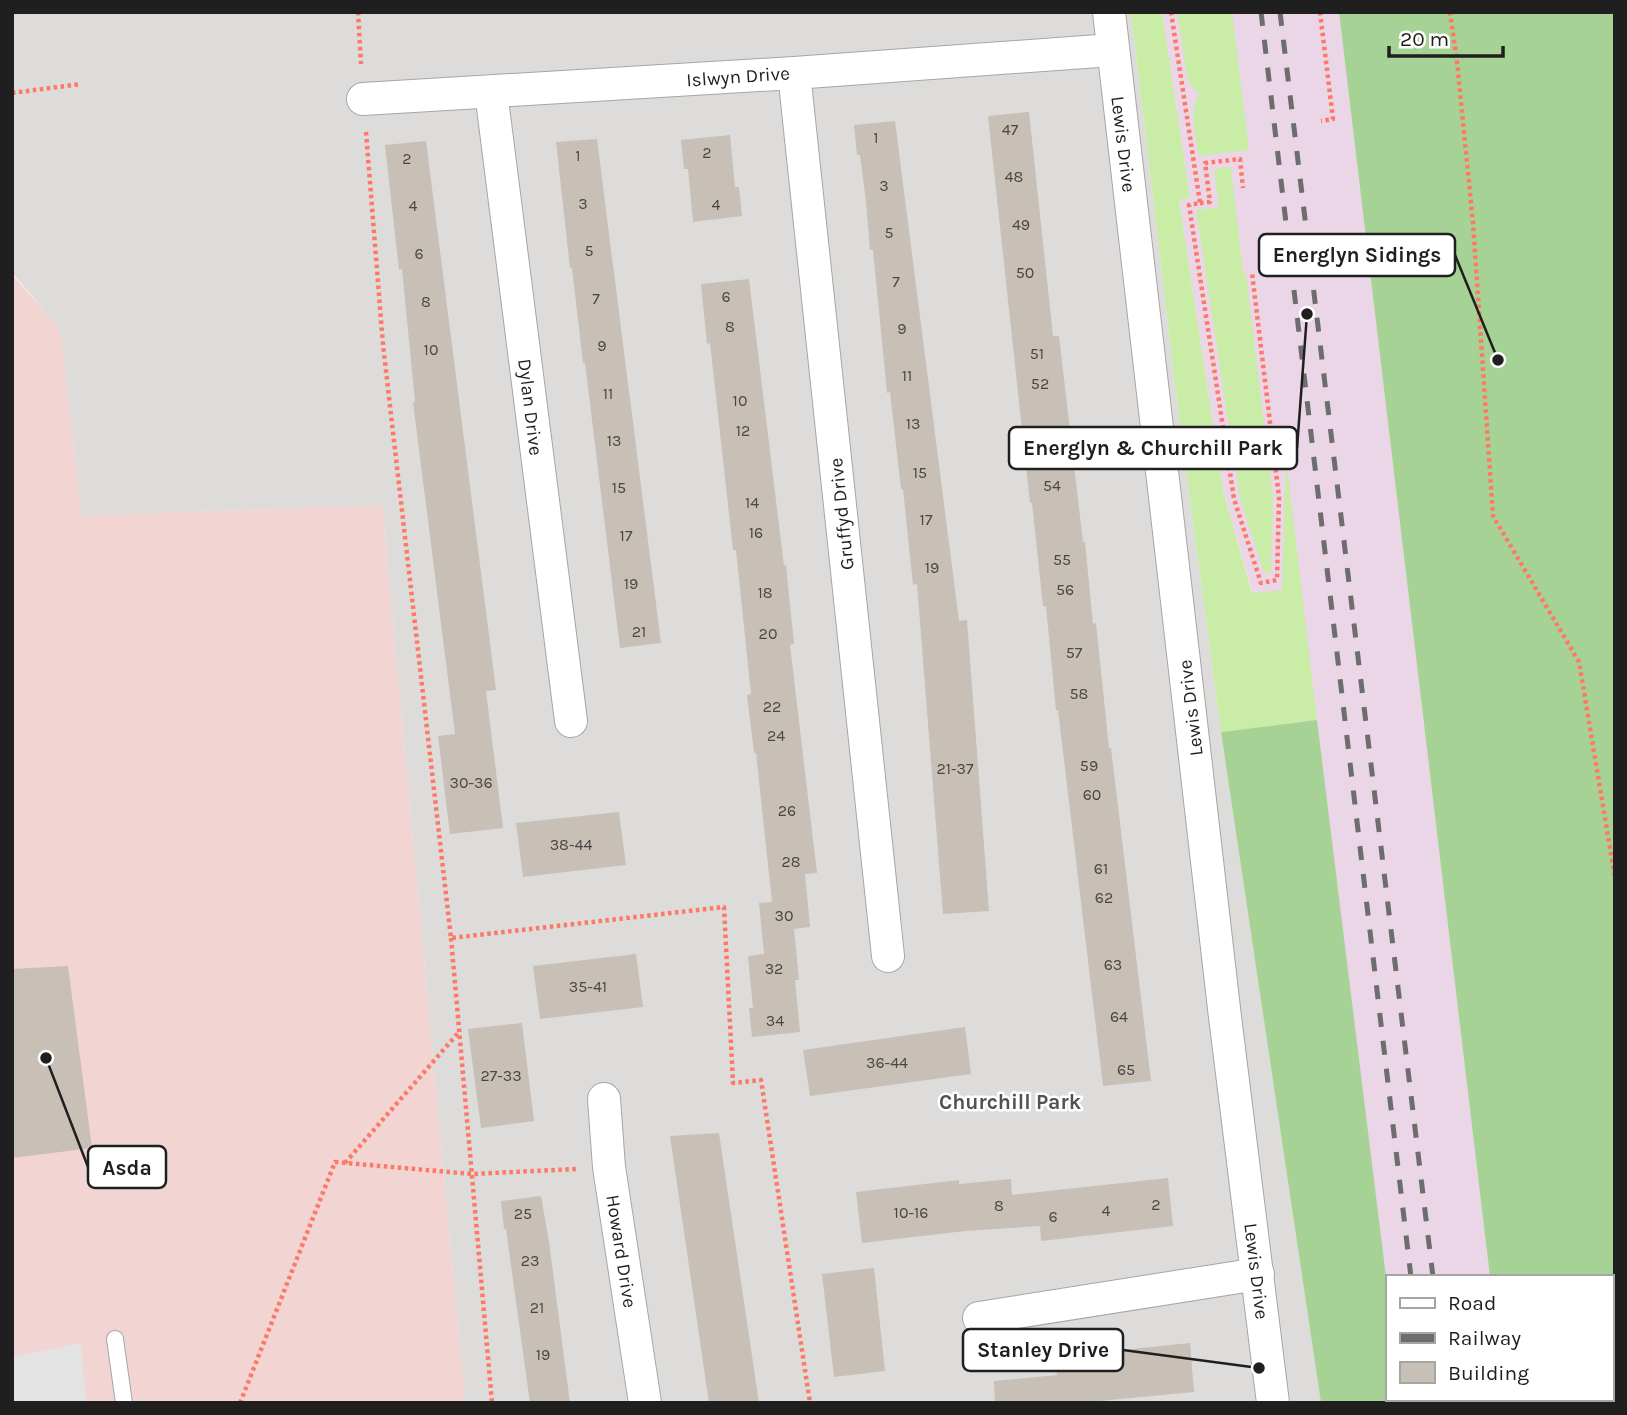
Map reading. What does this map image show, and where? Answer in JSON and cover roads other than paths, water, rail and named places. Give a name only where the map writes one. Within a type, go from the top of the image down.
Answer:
[{"type":"street","name":"Lewis Drive","points":[[1109,12],[1273,1403]]},
{"type":"street","name":"Islwyn Drive","points":[[363,99],[794,73],[1112,50]]},
{"type":"street","name":"Gruffyd Drive","points":[[794,73],[888,956]]},
{"type":"street","name":"Dylan Drive","points":[[491,92],[571,721]]},
{"type":"street","name":"Howard Drive","points":[[604,1099],[609,1167],[645,1403]]},
{"type":"street","points":[[979,1318],[1258,1274]]},
{"type":"lane","points":[[115,1339],[124,1403]]},
{"type":"railway","points":[[1261,12],[1411,1275]]},
{"type":"railway","points":[[1280,12],[1433,1275]]},
{"type":"place","name":"Energlyn & Churchill Park","points":[[1307,314]]},
{"type":"place","name":"Energlyn Sidings","points":[[1498,360]]},
{"type":"place","name":"Asda","points":[[46,1058]]},
{"type":"place","name":"Stanley Drive","points":[[1259,1368]]},
{"type":"district","name":"Churchill Park","points":[[1010,1102]]}]
